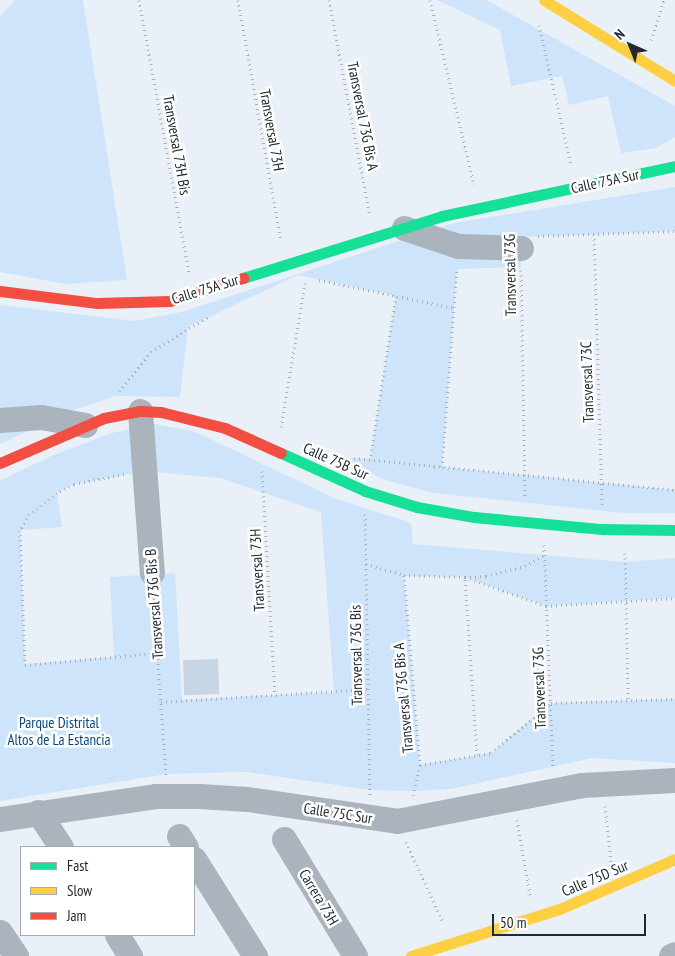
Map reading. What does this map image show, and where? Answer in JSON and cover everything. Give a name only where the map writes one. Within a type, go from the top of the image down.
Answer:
[{"type":"street","points":[[544,0],[675,81]]},
{"type":"street","name":"Calle 75A Sur","points":[[660,170],[675,161]]},
{"type":"street","name":"Calle 75A Sur","points":[[0,291],[125,304],[154,304],[193,295],[285,264],[404,228],[479,208],[675,166]]},
{"type":"street","points":[[404,228],[458,246],[520,242]]},
{"type":"street","name":"Calle 75B Sur","points":[[0,463],[94,421],[140,411],[161,412],[204,421],[261,444],[364,491],[424,509],[543,524],[624,531],[675,530]]},
{"type":"street","name":"Transversal 73G Bis B","points":[[140,411],[152,573]]},
{"type":"street","points":[[0,420],[41,417],[94,421]]},
{"type":"street","name":"Calle 75C Sur","points":[[0,819],[38,812],[168,796],[247,799],[370,819],[405,820],[603,783],[675,780]]},
{"type":"street","points":[[38,812],[60,846]]},
{"type":"street","name":"Carrera 73H","points":[[284,838],[355,956]]},
{"type":"street","name":"Calle 75D Sur","points":[[411,956],[452,941],[562,908],[675,859]]},
{"type":"street","points":[[195,861],[255,956]]},
{"type":"street","points":[[0,932],[16,956]]},
{"type":"street","points":[[118,936],[130,956]]},
{"type":"path","name":"Transversal 73H Bis","points":[[139,0],[193,295]]},
{"type":"path","name":"Transversal 73H","points":[[238,0],[285,264]]},
{"type":"path","name":"Transversal 73G Bis A","points":[[329,0],[374,237]]},
{"type":"path","points":[[430,0],[479,208]]},
{"type":"path","points":[[643,61],[664,0]]},
{"type":"path","points":[[537,19],[577,187]]},
{"type":"path","points":[[520,242],[594,234],[675,231]]},
{"type":"path","name":"Transversal 73C","points":[[594,234],[602,529]]},
{"type":"path","name":"Transversal 73G","points":[[520,242],[525,522]]},
{"type":"path","points":[[442,467],[458,246]]},
{"type":"path","points":[[277,451],[306,277]]},
{"type":"path","points":[[315,279],[454,308]]},
{"type":"path","points":[[370,460],[396,296]]},
{"type":"path","points":[[94,421],[151,352],[218,310]]},
{"type":"path","name":"Transversal 73H","points":[[261,444],[275,695]]},
{"type":"path","points":[[345,457],[675,490]]},
{"type":"path","points":[[144,471],[74,484],[44,500],[29,514],[20,530],[25,665],[158,653]]},
{"type":"path","name":"Transversal 73G Bis","points":[[364,491],[370,819]]},
{"type":"path","name":"Transversal 73G","points":[[543,524],[554,792]]},
{"type":"path","points":[[624,531],[628,700]]},
{"type":"path","points":[[366,564],[404,575],[486,576],[525,566],[544,555]]},
{"type":"path","name":"Transversal 73G Bis B","points":[[152,573],[168,796]]},
{"type":"path","name":"Transversal 73G Bis A","points":[[404,575],[420,765],[405,820]]},
{"type":"path","points":[[465,577],[546,606],[675,598]]},
{"type":"path","points":[[465,577],[477,755]]},
{"type":"path","points":[[161,702],[368,689]]},
{"type":"path","points":[[420,765],[491,753],[551,703],[675,699]]},
{"type":"path","points":[[603,783],[610,850]]},
{"type":"path","points":[[513,800],[528,876]]},
{"type":"path","points":[[405,820],[452,941]]},
{"type":"green space","points":[[15,0],[83,0],[127,280],[66,284],[0,272],[0,17]]},
{"type":"green space","points":[[437,0],[486,0],[675,106],[675,137],[656,148],[621,153],[608,96],[569,105],[562,76],[511,86],[500,30]]},
{"type":"green space","points":[[675,187],[675,231],[521,237],[521,267],[457,269],[442,467],[675,490],[675,513],[623,513],[434,493],[385,480],[336,457],[370,459],[396,296],[298,275],[188,327],[180,397],[115,396],[74,410],[0,444],[0,305],[135,321],[182,312],[454,223]]},
{"type":"green space","name":"Parque Distrital Altos de La Estancia","points":[[154,424],[196,432],[334,498],[411,523],[413,544],[625,562],[675,558],[675,598],[546,606],[465,577],[404,576],[420,765],[491,753],[551,703],[675,699],[675,763],[592,758],[451,789],[413,791],[370,790],[247,772],[166,774],[0,801],[0,481],[51,456],[112,433]],"holes":[[[145,471],[220,478],[321,512],[334,692],[182,700],[175,573],[110,577],[114,657],[25,664],[20,530],[62,527],[57,493],[74,484]]]},
{"type":"building","points":[[218,659],[219,694],[184,695],[183,660]]},
{"type":"traffic: fast","points":[[243,278],[442,216],[675,166]]},
{"type":"traffic: fast","points":[[281,453],[365,491],[417,507],[474,517],[602,529],[675,530]]},
{"type":"traffic: slow","points":[[544,0],[675,81]]},
{"type":"traffic: slow","points":[[411,956],[562,908],[675,859]]},
{"type":"traffic: jam","points":[[0,291],[97,303],[170,301],[243,278]]},
{"type":"traffic: jam","points":[[0,463],[104,418],[140,411],[161,412],[225,428],[281,453]]}]
